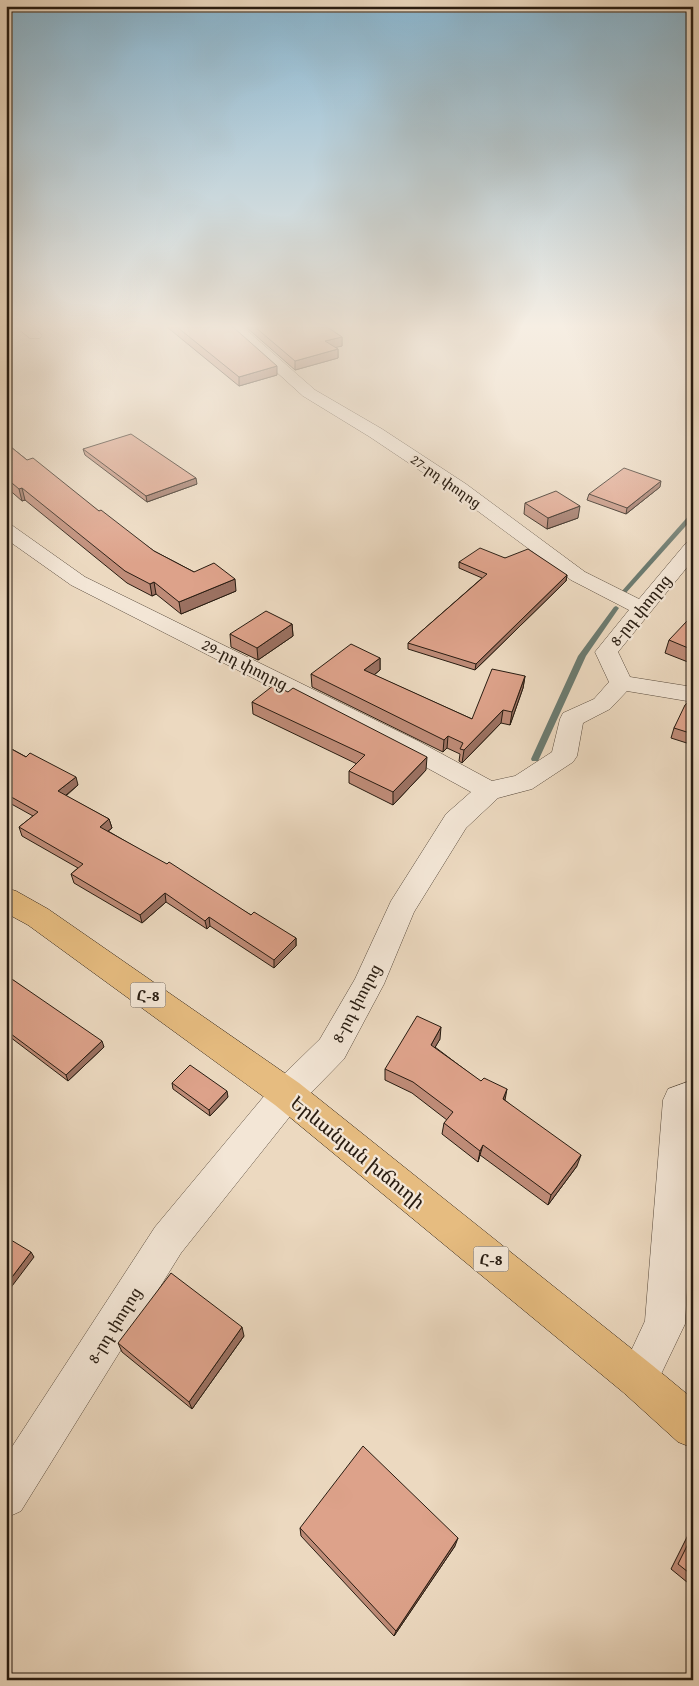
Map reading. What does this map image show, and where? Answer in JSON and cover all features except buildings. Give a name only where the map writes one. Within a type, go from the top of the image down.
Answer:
[{"type":"main road","name":"Երևանյան խճուղի","points":[[6,899],[38,917],[287,1094],[638,1379],[693,1427]]},
{"type":"street","name":"27-րդ փողոց","points":[[330,406],[376,433],[459,488],[578,576],[641,608]]},
{"type":"street","name":"29-րդ փողոց","points":[[6,530],[78,581],[409,747],[488,791]]},
{"type":"street","name":"8-րդ փողոց","points":[[621,683],[606,652],[693,547]]},
{"type":"street","points":[[488,791],[523,783],[564,756],[572,719],[602,704],[621,683],[693,695]]},
{"type":"street","name":"8-րդ փողոց","points":[[6,1496],[168,1240],[287,1094],[332,1049],[368,984],[401,909],[456,822],[488,791]]},
{"type":"street","points":[[638,1379],[665,1324],[680,1100],[693,1095]]},
{"type":"waterway","points":[[623,593],[693,514]]},
{"type":"waterway","points":[[535,759],[582,656],[616,608]]}]
